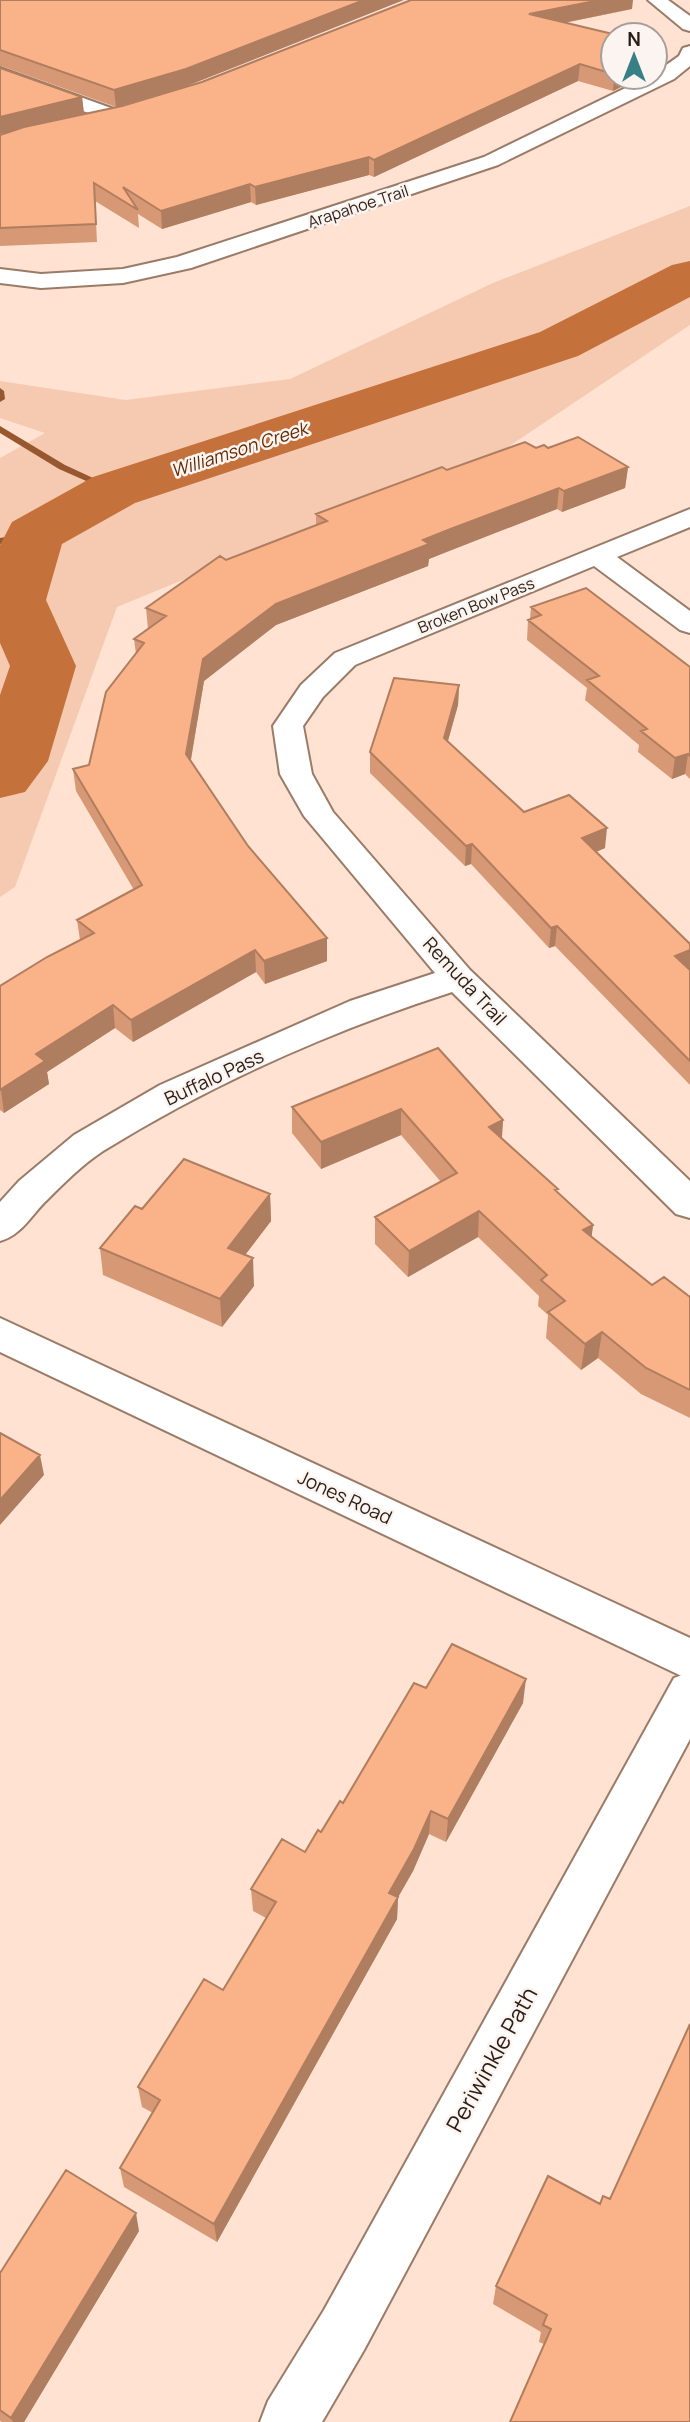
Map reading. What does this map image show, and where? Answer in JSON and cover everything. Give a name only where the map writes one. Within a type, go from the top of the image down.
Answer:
[{"type":"street","points":[[657,0],[690,25]]},
{"type":"street","name":"Arapahoe Trail","points":[[0,276],[41,281],[123,276],[208,255],[491,161],[667,75],[687,60],[690,52]]},
{"type":"street","points":[[0,74],[121,114],[74,125]]},
{"type":"street","name":"Broken Bow Pass","points":[[288,726],[312,691],[345,659],[690,517]]},
{"type":"street","points":[[598,556],[690,624]]},
{"type":"street","name":"Remuda Trail","points":[[288,726],[296,774],[320,816],[458,978],[690,1204]]},
{"type":"street","name":"Buffalo Pass","points":[[0,1227],[32,1191],[87,1144],[173,1094],[362,1009],[458,978]]},
{"type":"street","name":"Jones Road","points":[[0,1334],[690,1660]]},
{"type":"street","name":"Periwinkle Path","points":[[289,2422],[344,2330],[690,1693]]},
{"type":"shaded area","points":[[690,206],[690,325],[508,447],[117,607],[15,887],[0,897],[0,458],[45,433],[0,418],[0,381],[126,400],[290,379],[493,283]]},
{"type":"building","points":[[0,0],[364,0],[186,69],[114,90],[0,50]]},
{"type":"building","points":[[411,0],[600,0],[529,14],[599,31],[599,70],[580,64],[374,160],[369,157],[255,187],[250,184],[161,211],[123,187],[138,210],[94,183],[96,224],[0,228],[0,135],[24,127],[122,106],[202,82]]},
{"type":"building","points":[[0,68],[82,97],[0,117]]},
{"type":"building","points":[[578,437],[628,467],[564,491],[559,488],[448,530],[423,540],[429,544],[276,604],[203,659],[186,754],[248,846],[327,938],[264,961],[255,950],[131,1020],[113,1005],[36,1054],[45,1061],[0,1090],[0,986],[47,957],[94,933],[77,920],[142,885],[73,769],[89,765],[106,692],[144,643],[134,639],[166,616],[146,608],[220,556],[226,560],[327,521],[316,514],[442,467],[447,470],[525,442],[536,448],[544,445],[548,448]]},
{"type":"building","points":[[586,588],[690,667],[690,756],[688,754],[675,758],[641,731],[647,729],[587,680],[599,676],[528,620],[541,615],[531,607]]},
{"type":"building","points":[[394,678],[459,685],[444,738],[524,812],[569,795],[607,828],[582,838],[690,944],[690,950],[675,956],[690,970],[690,1061],[557,926],[551,928],[472,844],[466,846],[370,752]]},
{"type":"building","points":[[438,1048],[503,1120],[489,1127],[558,1189],[555,1190],[593,1225],[583,1230],[652,1285],[664,1277],[690,1297],[690,1390],[646,1368],[602,1332],[585,1344],[548,1312],[565,1301],[541,1280],[547,1275],[479,1211],[409,1251],[375,1217],[457,1173],[401,1109],[321,1142],[292,1107]]},
{"type":"building","points":[[184,1159],[270,1194],[228,1248],[253,1258],[220,1299],[100,1248],[135,1206],[142,1209]]},
{"type":"building","points":[[0,1433],[40,1455],[0,1500]]},
{"type":"building","points":[[452,1644],[526,1679],[448,1819],[431,1811],[414,1849],[389,1893],[398,1897],[214,2224],[120,2168],[160,2100],[138,2087],[204,1979],[223,1990],[276,1902],[251,1889],[282,1839],[305,1852],[340,1801],[343,1803],[414,1683],[426,1688]]},
{"type":"building","points":[[690,2024],[690,2422],[510,2422],[551,2329],[543,2325],[547,2315],[496,2286],[548,2176],[600,2204],[603,2196],[610,2199]]},
{"type":"building","points":[[66,2170],[136,2213],[11,2418],[0,2410],[0,2273]]},
{"type":"waterway","name":"Williamson Creek","points":[[0,777],[13,761],[43,666],[14,600],[34,535],[114,490],[559,344],[690,276]]},
{"type":"waterway","points":[[0,391],[0,399]]},
{"type":"waterway","points":[[0,429],[62,467],[114,490]]},
{"type":"waterway","points":[[0,541],[34,535]]}]
